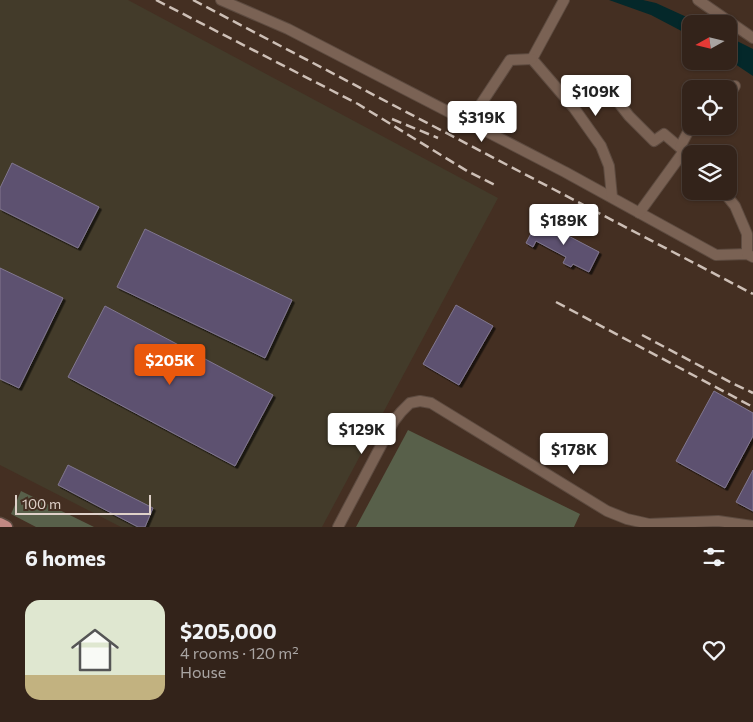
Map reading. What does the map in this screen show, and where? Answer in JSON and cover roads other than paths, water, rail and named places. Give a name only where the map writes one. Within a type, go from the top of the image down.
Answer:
[{"type":"main road","points":[[0,524],[6,527]]},
{"type":"street","points":[[221,0],[288,29],[612,197],[716,255],[750,255],[747,234],[735,206],[730,200]]},
{"type":"street","points":[[532,59],[564,0]]},
{"type":"street","points":[[698,0],[753,38]]},
{"type":"street","points":[[452,114],[479,106],[510,60],[532,59]]},
{"type":"street","points":[[532,59],[574,108],[601,146],[609,166],[612,197]]},
{"type":"street","points":[[615,98],[629,116],[654,141],[664,134],[682,149]]},
{"type":"street","points":[[639,212],[682,156]]},
{"type":"street","points":[[338,527],[394,422],[410,403],[420,401],[431,403],[617,515],[649,524],[718,521],[753,526]]},
{"type":"water","points":[[609,0],[643,0],[656,3],[682,15],[682,31],[651,15]]},
{"type":"water","points":[[738,42],[753,49],[753,76],[738,66]]},
{"type":"railway","points":[[156,0],[358,104],[467,171],[497,186]]},
{"type":"railway","points":[[193,0],[753,294]]},
{"type":"railway","points":[[392,119],[438,138]]},
{"type":"railway","points":[[556,302],[753,407]]},
{"type":"railway","points":[[642,335],[753,393]]}]
